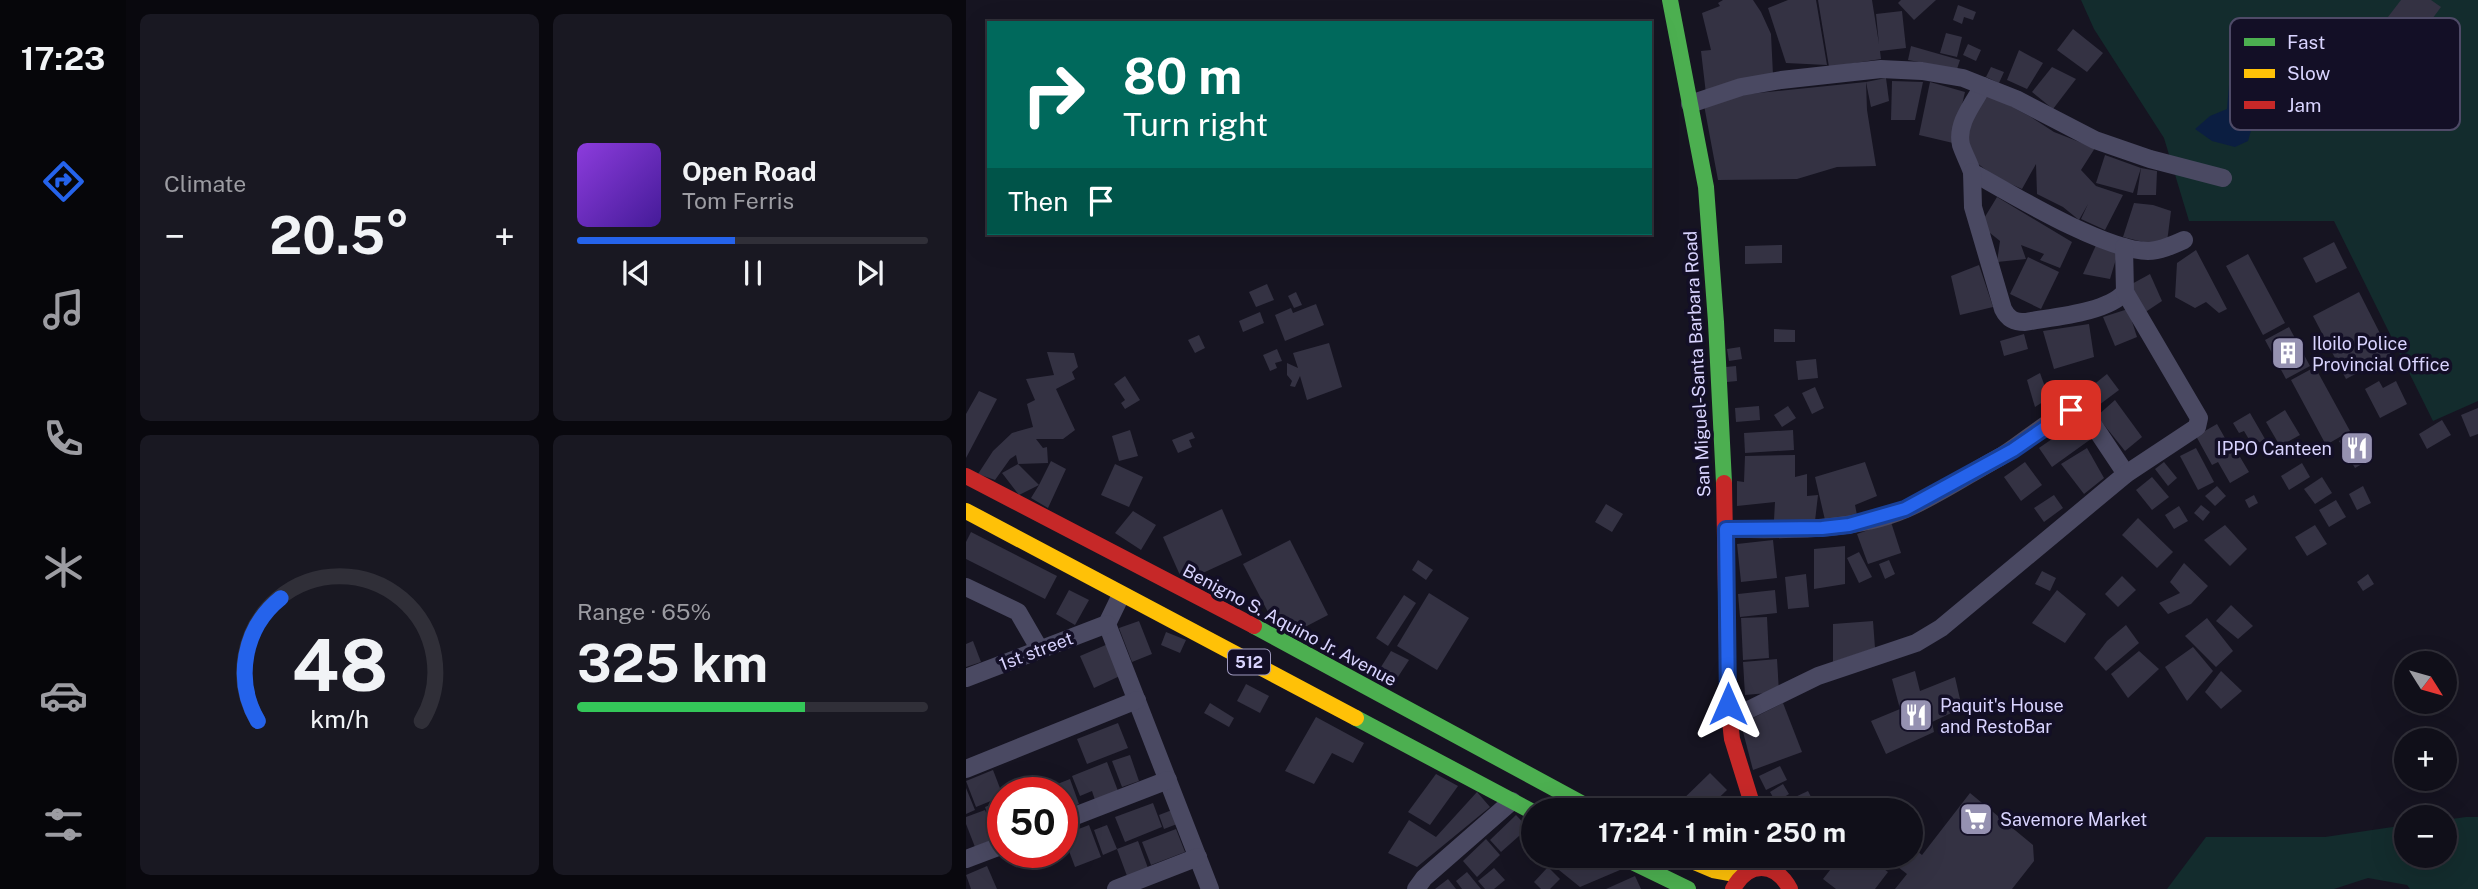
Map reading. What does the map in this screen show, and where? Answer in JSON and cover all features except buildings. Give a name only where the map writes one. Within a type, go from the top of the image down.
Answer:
[{"type":"main road","name":"San Miguel-Santa Barbara Road","points":[[1670,0],[1706,187],[1716,322],[1726,529],[1730,719],[1732,739],[1750,798]]},
{"type":"main road","name":"Benigno S. Aquino Jr. Avenue","points":[[966,476],[1324,663],[1571,798]]},
{"type":"main road","name":"512","points":[[966,511],[1521,806]]},
{"type":"main road","points":[[1437,762],[1452,735]]},
{"type":"main road","points":[[1645,868],[1688,889]]},
{"type":"main road","points":[[1708,868],[1746,872],[1771,868],[1789,885]]},
{"type":"main road","points":[[1781,868],[1789,885]]},
{"type":"street","points":[[1690,104],[1741,87],[1838,72],[1881,69],[1922,71],[1963,78],[2016,99],[2095,140],[2150,159],[2222,178]]},
{"type":"street","points":[[1983,86],[1962,124],[1961,146],[1972,172],[1973,206],[1979,230],[2008,318],[2025,322],[2094,309],[2119,300],[2125,292]]},
{"type":"street","points":[[1972,172],[2095,237],[2124,247],[2149,251],[2184,240]]},
{"type":"street","points":[[1730,719],[1818,676],[1916,643],[1941,628],[2126,474],[2197,427],[2199,418],[2125,292],[2124,247]]},
{"type":"street","points":[[1726,529],[1822,528],[1849,525],[1905,509],[2013,450],[2067,412],[2077,409],[2086,414],[2126,474]]},
{"type":"street","points":[[966,588],[1018,612],[1040,650]]},
{"type":"street","points":[[1121,595],[1107,624],[1210,889]]},
{"type":"street","name":"1st street","points":[[966,678],[1107,624]]},
{"type":"street","points":[[966,769],[1136,700]]},
{"type":"street","points":[[1078,815],[1168,780]]},
{"type":"street","points":[[1416,889],[1423,878],[1511,801]]},
{"type":"street","points":[[966,859],[987,851]]},
{"type":"street","points":[[1116,889],[1198,857]]},
{"type":"green space","points":[[2081,0],[2478,0],[2478,401],[2433,421],[2334,221],[2189,221],[2164,138],[2094,29]]},
{"type":"green space","points":[[2478,817],[2478,889],[2410,889],[2407,885],[2368,878],[2334,889],[2167,889],[2206,837],[2325,837],[2394,827],[2394,868],[2457,868],[2457,818]]},
{"type":"water","points":[[2229,85],[2230,130],[2251,130],[2248,141],[2235,147],[2212,141],[2195,129],[2210,116],[2227,109]]},
{"type":"traffic: fast","points":[[1670,0],[1706,187],[1724,483]]},
{"type":"traffic: fast","points":[[1254,626],[1572,798]]},
{"type":"traffic: fast","points":[[1356,718],[1521,806]]},
{"type":"traffic: fast","points":[[1645,868],[1688,889]]},
{"type":"traffic: slow","points":[[966,511],[1356,718]]},
{"type":"traffic: slow","points":[[1708,868],[1741,875]]},
{"type":"traffic: jam","points":[[966,476],[1254,626]]},
{"type":"traffic: jam","points":[[1724,483],[1728,704],[1732,739],[1750,798]]},
{"type":"traffic: jam","points":[[1733,889],[1746,873],[1761,868],[1777,873],[1790,889]]},
{"type":"place","name":"Iloilo Police Provincial Office","points":[[2288,353]]},
{"type":"place","name":"IPPO Canteen","points":[[2357,448]]},
{"type":"place","name":"Paquit's House and RestoBar","points":[[1916,715]]},
{"type":"place","name":"Savemore Market","points":[[1976,819]]},
{"type":"route","points":[[1728,704],[1726,529],[1806,529],[1849,525],[1905,509],[2013,450],[2071,410]]}]
